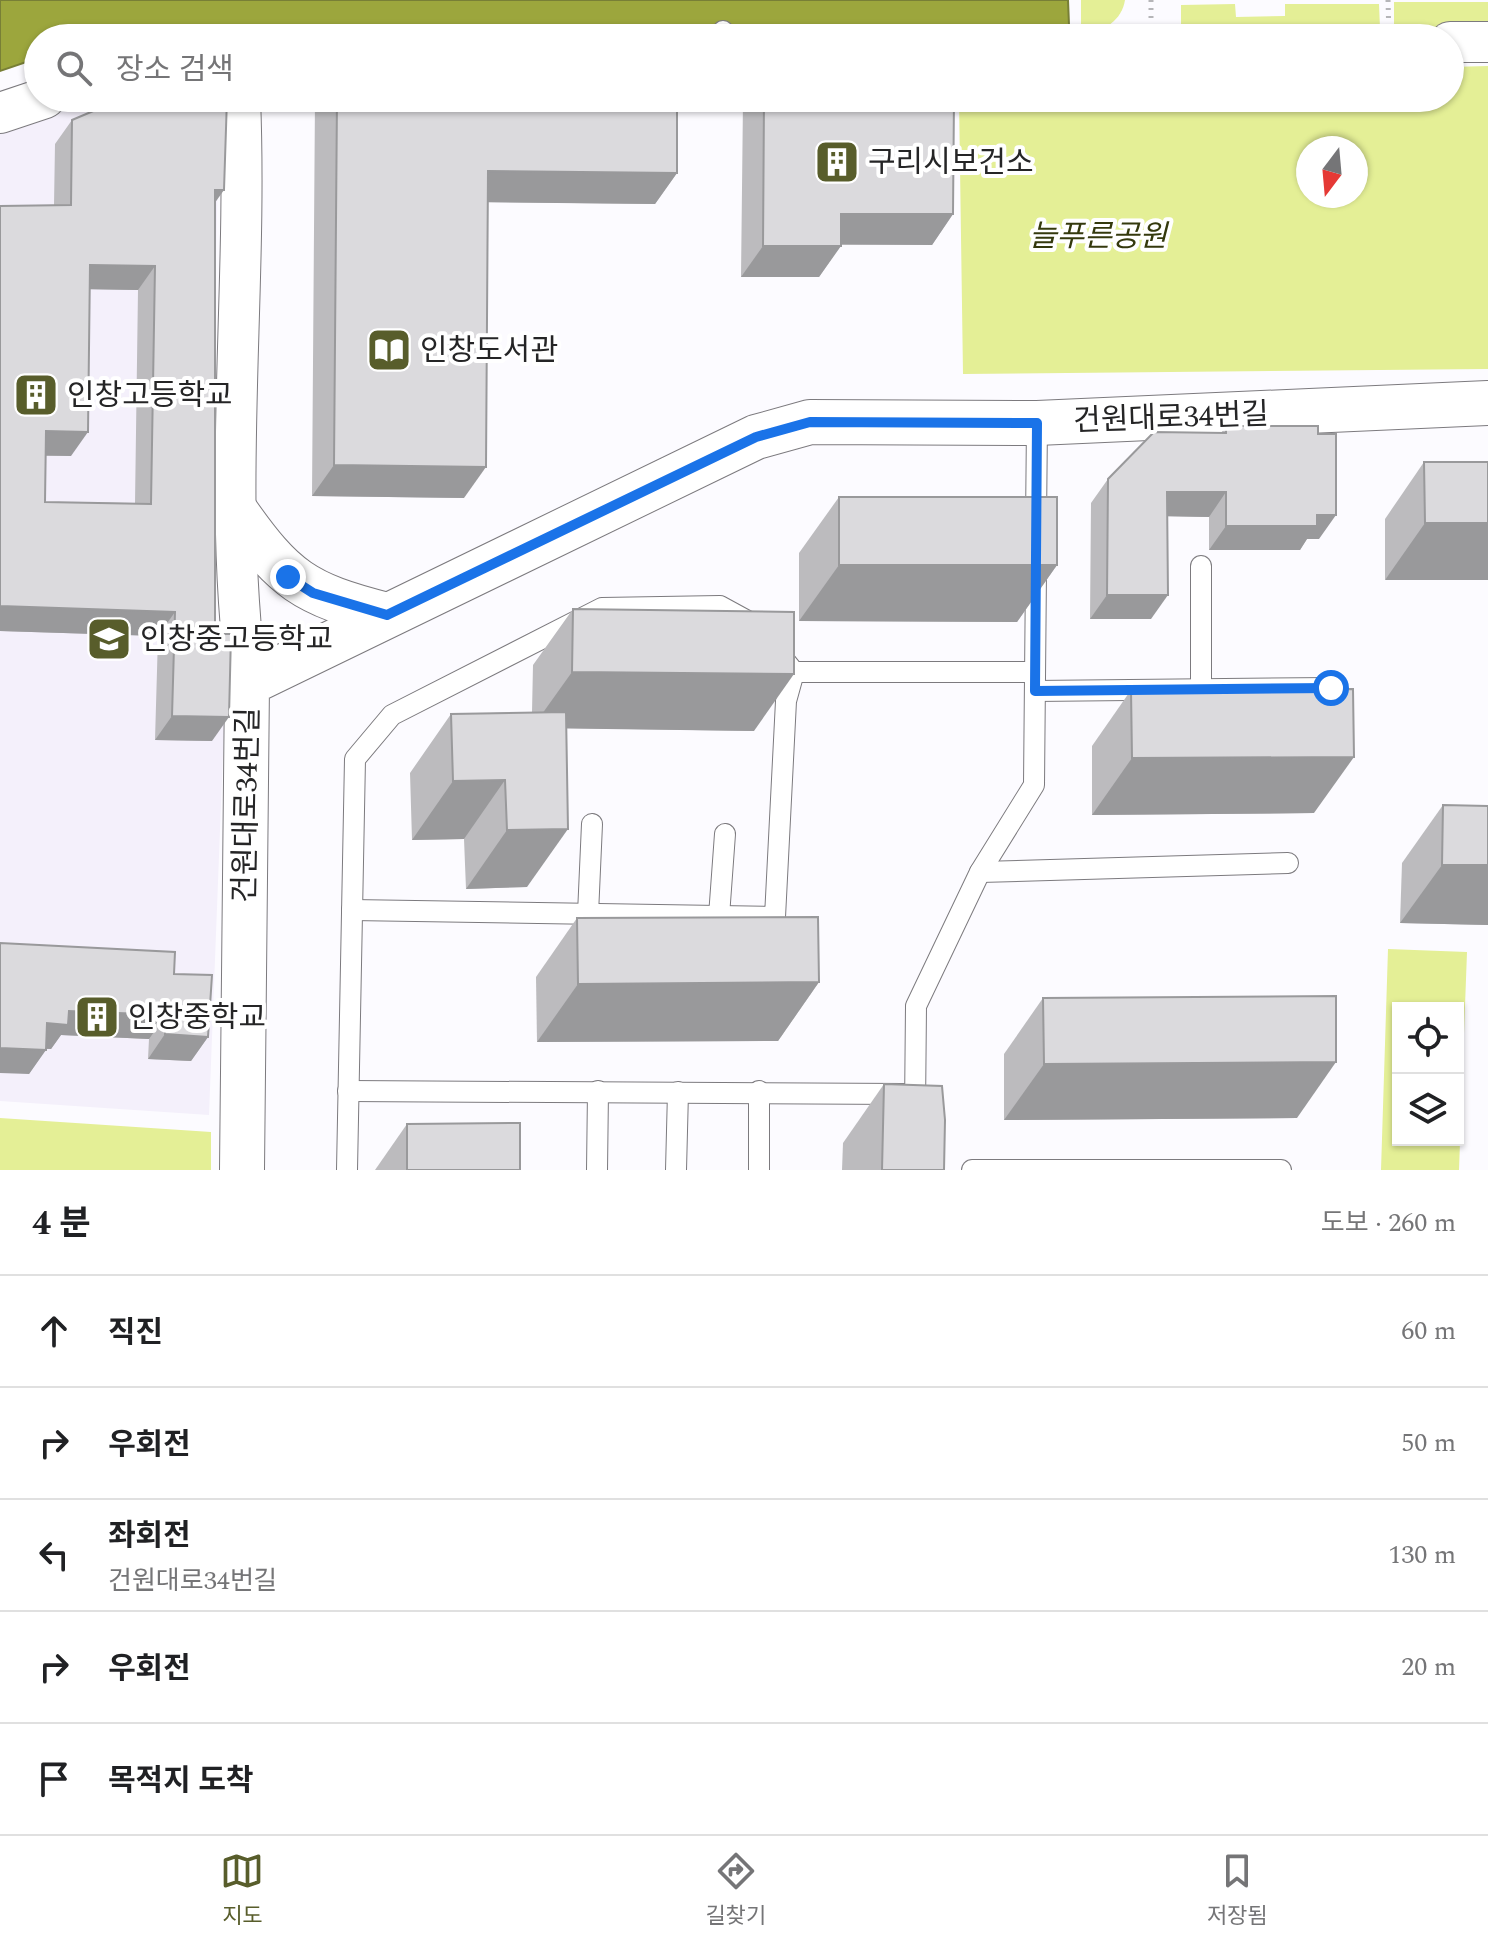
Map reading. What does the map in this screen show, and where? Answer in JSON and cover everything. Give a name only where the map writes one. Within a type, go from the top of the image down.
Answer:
[{"type":"street","points":[[1464,42],[1488,42]]},
{"type":"street","points":[[0,113],[24,105]]},
{"type":"street","points":[[240,112],[235,510],[238,616],[247,684]]},
{"type":"street","name":"건원대로34번길","points":[[242,1170],[247,684],[756,437],[810,422],[1037,423],[1488,403]]},
{"type":"street","points":[[235,510],[288,577],[313,593],[387,615]]},
{"type":"lane","points":[[915,1125],[916,1006],[980,872],[1034,785],[1037,423]]},
{"type":"lane","points":[[1201,566],[1201,688]]},
{"type":"lane","points":[[347,1170],[355,759],[392,715],[602,608],[720,606],[749,619],[794,672],[1201,688],[1331,688]]},
{"type":"lane","points":[[352,910],[775,917],[786,701],[794,672]]},
{"type":"lane","points":[[588,914],[592,824]]},
{"type":"lane","points":[[719,916],[725,834]]},
{"type":"lane","points":[[980,872],[1288,863]]},
{"type":"lane","points":[[348,1091],[759,1091],[915,1095]]},
{"type":"lane","points":[[597,1170],[598,1091]]},
{"type":"lane","points":[[759,1091],[759,1170]]},
{"type":"lane","points":[[676,1170],[678,1092]]},
{"type":"lane","points":[[972,1170],[1281,1170]]},
{"type":"path","points":[[1151,0],[1151,24]]},
{"type":"path","points":[[1388,0],[1389,24]]},
{"type":"shaded area","points":[[0,0],[1068,0],[1069,24],[24,24],[24,63],[0,71]]},
{"type":"shaded area","name":"인창중고등학교","points":[[49,112],[215,112],[219,128],[208,603],[226,675],[209,1115],[0,1101],[0,129]]},
{"type":"green space","points":[[1081,0],[1125,0],[1120,14],[1110,24],[1081,24]]},
{"type":"green space","points":[[1394,2],[1488,2],[1488,27],[1394,24]]},
{"type":"green space","points":[[1235,4],[1236,17],[1285,16],[1285,4],[1379,4],[1380,24],[1181,24],[1181,5]]},
{"type":"green space","name":"늘푸른공원","points":[[1488,66],[1488,369],[963,374],[959,112],[1464,112],[1464,67]]},
{"type":"green space","points":[[1388,949],[1467,952],[1464,1034],[1464,1002],[1392,1002],[1392,1146],[1460,1146],[1459,1170],[1381,1170]]},
{"type":"green space","points":[[0,1118],[211,1132],[211,1170],[0,1170]]},
{"type":"building","points":[[91,112],[227,112],[224,190],[215,190],[215,634],[231,634],[229,717],[172,716],[175,612],[0,606],[0,206],[71,205],[72,120]],"holes":[[[90,265],[155,266],[151,504],[45,502],[46,431],[88,432]]]},
{"type":"building","name":"인창도서관","points":[[337,112],[677,112],[677,173],[488,171],[486,467],[334,465]]},
{"type":"building","name":"구리시보건소","points":[[764,112],[954,112],[953,214],[841,214],[841,246],[763,246]]},
{"type":"building","points":[[1226,426],[1318,426],[1318,434],[1336,434],[1336,515],[1317,515],[1317,526],[1226,526],[1226,492],[1167,492],[1168,595],[1107,595],[1108,479],[1154,432],[1226,433]]},
{"type":"building","points":[[1424,462],[1488,462],[1488,523],[1425,523]]},
{"type":"building","points":[[839,497],[1057,497],[1057,565],[839,565]]},
{"type":"building","points":[[573,609],[794,612],[794,674],[572,672]]},
{"type":"building","points":[[1353,689],[1354,757],[1132,758],[1131,690]]},
{"type":"building","points":[[566,712],[568,829],[507,830],[505,780],[453,781],[451,714]]},
{"type":"building","points":[[1443,805],[1488,806],[1488,865],[1442,865]]},
{"type":"building","points":[[818,917],[819,982],[578,984],[577,918]]},
{"type":"building","name":"인창중학교","points":[[0,943],[175,952],[174,974],[212,975],[208,1037],[165,1034],[166,1015],[69,1011],[68,1025],[47,1023],[46,1050],[0,1048]]},
{"type":"building","points":[[1336,996],[1336,1062],[1044,1064],[1043,998]]},
{"type":"building","points":[[884,1084],[942,1086],[944,1170],[882,1170]]},
{"type":"building","points":[[520,1123],[520,1170],[407,1170],[407,1124]]},
{"type":"place","name":"구리시보건소","points":[[837,162]]},
{"type":"place","name":"인창도서관","points":[[389,350]]},
{"type":"place","name":"인창고등학교","points":[[36,395]]},
{"type":"place","name":"인창중고등학교","points":[[109,639]]},
{"type":"place","name":"인창중학교","points":[[97,1017]]},
{"type":"route","points":[[288,577],[313,593],[387,615],[756,437],[810,422],[1037,423],[1035,691],[1331,688]]}]
